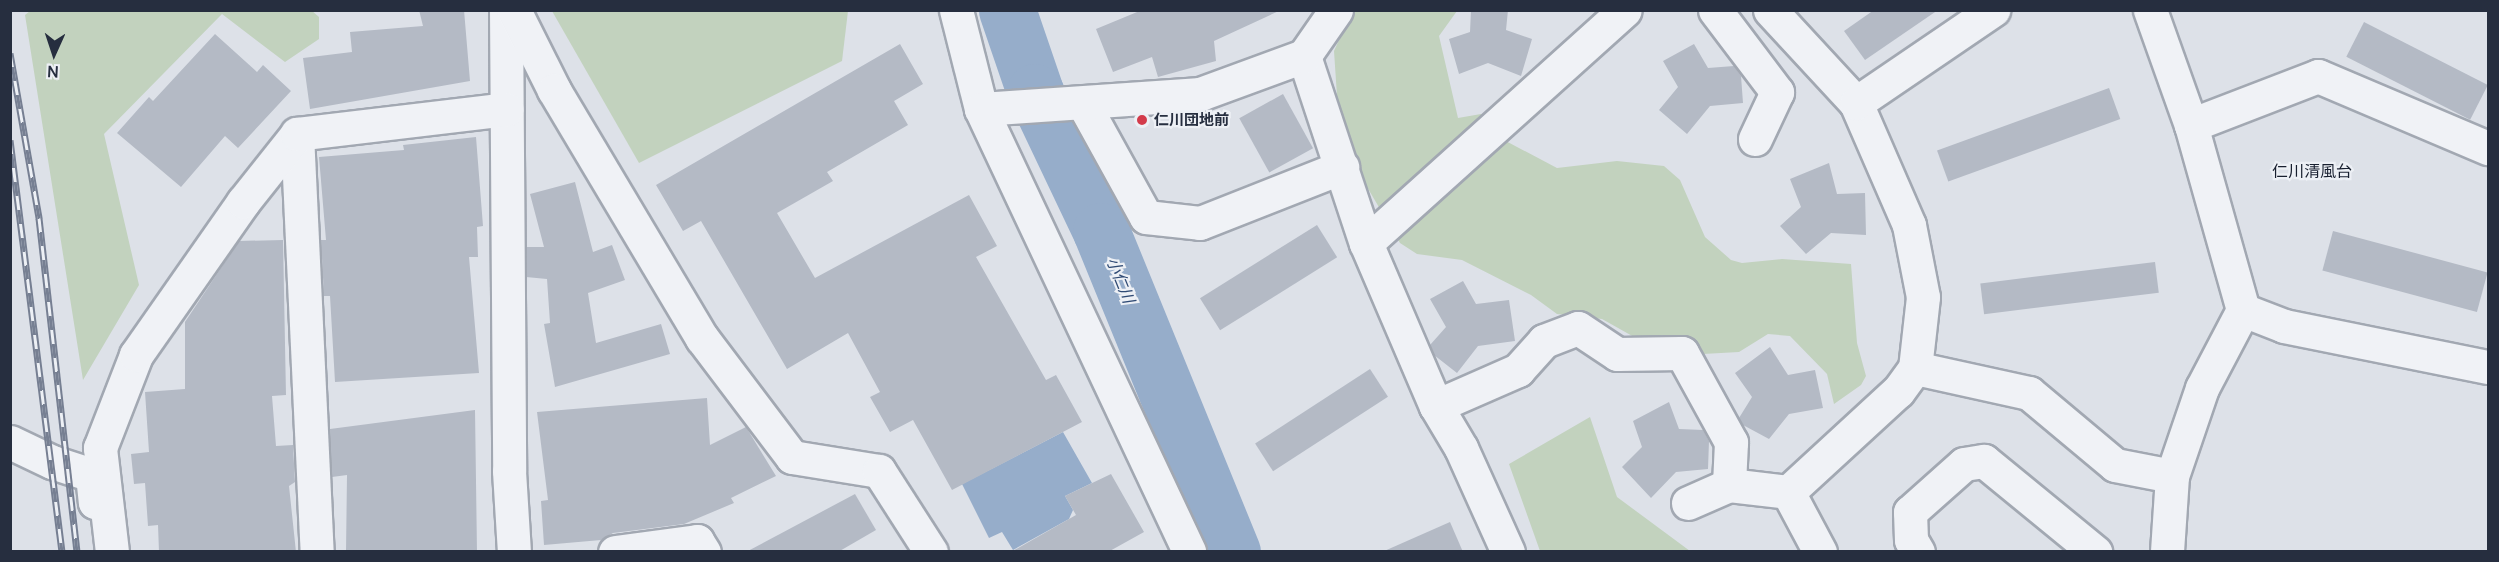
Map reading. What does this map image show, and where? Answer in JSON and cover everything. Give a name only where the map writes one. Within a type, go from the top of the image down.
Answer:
[{"type":"street","points":[[506,10],[509,471],[514,552]]},
{"type":"street","points":[[514,10],[554,90],[702,338],[792,457],[879,471],[931,552]]},
{"type":"street","points":[[956,10],[992,108],[1190,552]]},
{"type":"street","points":[[992,108],[1200,94],[1304,56],[1336,10]]},
{"type":"street","points":[[1366,243],[1625,10]]},
{"type":"street","points":[[1715,10],[1777,93],[1755,139]]},
{"type":"street","points":[[1688,503],[1729,485],[1788,492],[1898,391],[1915,368],[1923,297],[1909,225],[1856,104],[1770,10]]},
{"type":"street","points":[[1856,104],[1993,10]]},
{"type":"street","points":[[2150,10],[2191,125],[2243,310],[2202,388],[2172,476],[2167,552]]},
{"type":"street","points":[[1304,56],[1366,243],[1436,406],[1461,448],[1508,552]]},
{"type":"street","points":[[2191,125],[2318,76],[2488,148]]},
{"type":"street","points":[[1069,104],[1146,216],[1200,223],[1342,166]]},
{"type":"street","points":[[112,552],[100,448],[136,355],[243,202],[297,134],[507,109]]},
{"type":"street","points":[[297,134],[317,552]]},
{"type":"street","points":[[2243,310],[2284,326],[2488,367]]},
{"type":"street","points":[[1436,406],[1518,370],[1544,340],[1578,328],[1617,354],[1682,353],[1731,442],[1729,485]]},
{"type":"street","points":[[1915,368],[2029,393],[2115,465],[2172,476]]},
{"type":"street","points":[[10,442],[59,465],[92,475],[94,502],[106,501]]},
{"type":"street","points":[[1918,552],[1911,540],[1910,512],[1964,464],[1983,461],[2095,552]]},
{"type":"street","points":[[1788,492],[1820,552]]},
{"type":"street","points":[[615,552],[697,541],[704,552]]},
{"type":"green space","points":[[311,10],[319,17],[319,39],[285,62],[222,14],[104,134],[139,285],[83,380],[25,15],[30,11]]},
{"type":"green space","points":[[552,11],[848,11],[842,61],[639,163]]},
{"type":"green space","points":[[1352,11],[1457,11],[1439,36],[1458,118],[1481,114],[1502,139],[1557,168],[1617,161],[1664,166],[1680,180],[1705,237],[1731,260],[1742,263],[1782,259],[1851,264],[1857,343],[1866,376],[1861,385],[1834,404],[1827,374],[1790,336],[1768,334],[1739,352],[1685,355],[1643,342],[1602,319],[1557,314],[1531,295],[1462,260],[1417,254],[1400,243],[1340,141],[1334,51]]},
{"type":"green space","points":[[1590,417],[1617,497],[1690,551],[1540,551],[1509,464]]},
{"type":"water","points":[[1063,432],[1092,483],[1065,496],[1073,510],[1069,519],[1013,550],[1002,532],[989,538],[962,484]]},
{"type":"building","points":[[419,10],[464,10],[470,81],[310,109],[303,58],[352,52],[350,32],[423,26]]},
{"type":"building","points":[[1142,10],[1281,10],[1214,41],[1216,61],[1158,77],[1152,57],[1113,72],[1096,29]]},
{"type":"building","points":[[1471,10],[1508,10],[1506,30],[1532,39],[1521,76],[1488,63],[1459,74],[1449,39],[1470,32]]},
{"type":"building","points":[[1874,10],[1938,10],[1865,60],[1844,31]]},
{"type":"building","points":[[2364,22],[2488,85],[2470,120],[2346,57]]},
{"type":"building","points":[[215,34],[257,72],[263,65],[291,91],[238,148],[225,136],[181,187],[117,133],[149,97],[153,101]]},
{"type":"building","points":[[900,44],[923,84],[894,101],[908,125],[827,172],[833,181],[777,213],[815,278],[969,195],[997,246],[976,257],[1046,380],[1056,375],[1082,422],[952,490],[913,420],[890,432],[870,397],[880,392],[848,333],[787,369],[701,221],[683,231],[656,185]]},
{"type":"building","points":[[1694,44],[1708,68],[1734,66],[1741,76],[1743,103],[1710,106],[1687,134],[1659,110],[1678,87],[1663,61]]},
{"type":"building","points":[[2109,88],[2120,119],[1948,182],[1937,151]]},
{"type":"building","points":[[1283,94],[1313,148],[1269,172],[1239,118]]},
{"type":"building","points":[[476,137],[483,226],[477,227],[478,257],[469,257],[479,373],[335,382],[330,296],[324,296],[321,240],[326,240],[319,157],[404,150],[403,145]]},
{"type":"building","points":[[1829,163],[1837,194],[1865,193],[1866,235],[1831,233],[1806,254],[1780,226],[1801,207],[1790,179]]},
{"type":"building","points":[[575,182],[593,252],[612,245],[625,280],[588,293],[596,343],[661,324],[670,354],[555,387],[544,324],[550,323],[547,279],[526,277],[526,247],[544,247],[530,194]]},
{"type":"building","points":[[1317,225],[1337,257],[1220,330],[1200,298]]},
{"type":"building","points":[[2333,231],[2488,272],[2477,312],[2322,271]]},
{"type":"building","points":[[283,240],[286,395],[272,396],[276,446],[293,445],[295,482],[289,486],[296,552],[159,552],[158,525],[148,526],[145,483],[134,484],[131,454],[149,452],[145,392],[185,389],[185,322],[239,241]]},
{"type":"building","points":[[2155,262],[2159,293],[1984,314],[1980,283]]},
{"type":"building","points":[[1463,281],[1476,304],[1509,300],[1515,341],[1478,346],[1457,373],[1434,355],[1430,345],[1446,327],[1430,299]]},
{"type":"building","points":[[1770,347],[1788,375],[1815,370],[1823,408],[1789,414],[1769,439],[1743,425],[1739,418],[1752,397],[1735,373]]},
{"type":"building","points":[[1370,369],[1388,397],[1273,471],[1255,444]]},
{"type":"building","points":[[707,398],[710,445],[746,427],[776,476],[731,498],[734,503],[684,524],[613,533],[601,540],[544,545],[541,501],[548,500],[537,412]]},
{"type":"building","points":[[1669,402],[1679,429],[1703,430],[1709,441],[1708,469],[1676,472],[1651,498],[1622,467],[1642,447],[1633,421]]},
{"type":"building","points":[[475,410],[477,552],[346,552],[347,475],[332,477],[330,429]]},
{"type":"building","points":[[1111,474],[1144,532],[1108,552],[1011,552],[1076,515],[1065,496]]},
{"type":"building","points":[[855,494],[876,530],[838,552],[746,552]]},
{"type":"building","points":[[1450,522],[1463,552],[1382,552]]},
{"type":"waterway","name":"小仁川","points":[[1007,10],[1035,92],[1101,231],[1232,552]]},
{"type":"railway","points":[[10,53],[39,218],[77,552]]},
{"type":"railway","points":[[10,140],[62,552]]},
{"type":"place","name":"仁川団地前","points":[[1142,120]]},
{"type":"district","name":"仁川清風台","points":[[2312,171]]}]
